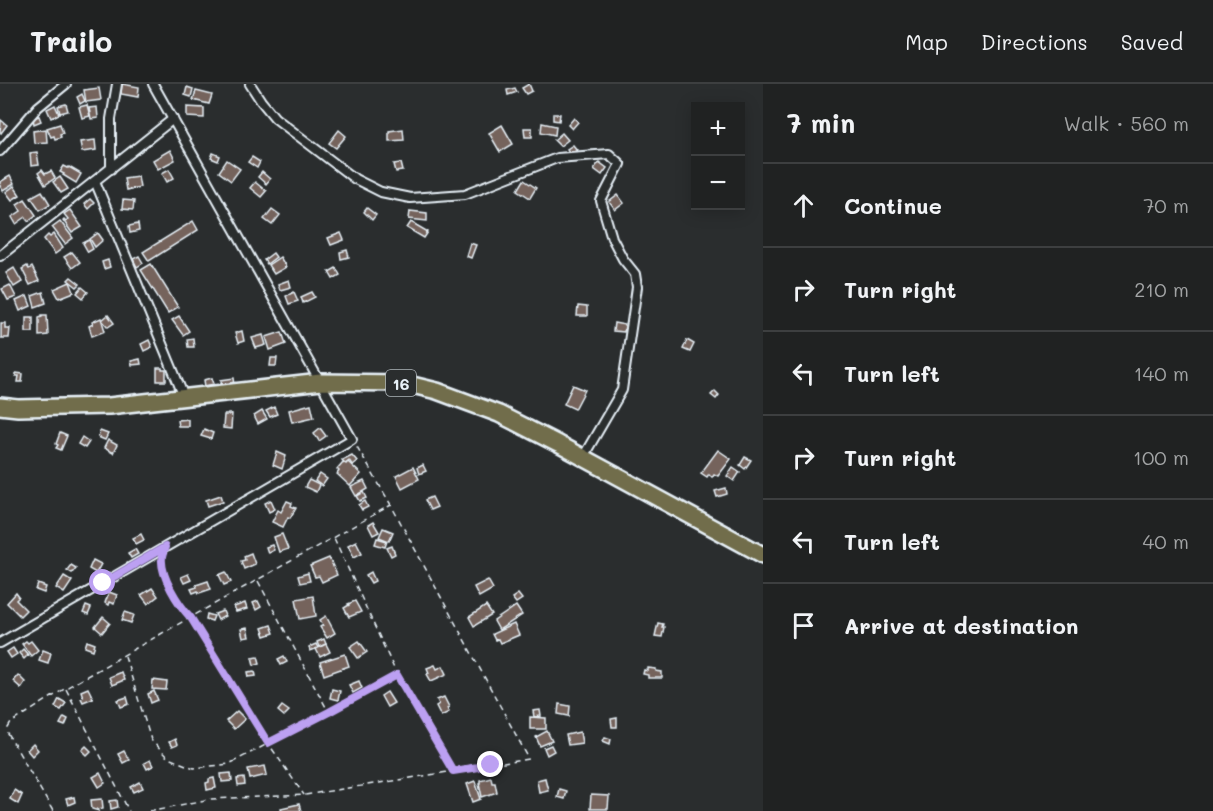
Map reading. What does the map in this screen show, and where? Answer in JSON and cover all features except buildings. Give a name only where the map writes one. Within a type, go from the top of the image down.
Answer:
[{"type":"highway","name":"16","points":[[0,406],[18,408],[109,405],[321,382],[404,383],[437,391],[498,414],[583,457],[763,555]]},
{"type":"street","points":[[0,151],[38,107],[66,84]]},
{"type":"street","points":[[111,169],[111,119],[117,84]]},
{"type":"street","points":[[0,643],[352,439],[153,84]]},
{"type":"street","points":[[250,84],[275,118],[355,179],[381,192],[410,198],[465,194],[557,158],[609,154],[620,164],[601,201],[612,238],[623,259],[635,274],[637,287],[622,390],[583,457]]},
{"type":"street","points":[[0,256],[173,120]]},
{"type":"street","points":[[95,181],[184,397]]},
{"type":"path","points":[[149,811],[211,799],[305,795],[529,759],[392,505],[352,439]]},
{"type":"path","points":[[53,811],[8,734],[11,723],[66,688],[392,505]]},
{"type":"path","points":[[334,537],[397,675],[453,771]]},
{"type":"path","points":[[165,547],[162,557],[164,569],[179,605],[191,618],[268,743],[305,795]]},
{"type":"path","points":[[258,580],[329,712]]},
{"type":"path","points":[[125,655],[151,740],[168,758],[194,768],[229,764],[397,675]]},
{"type":"path","points":[[66,688],[129,811]]},
{"type":"route","points":[[103,583],[165,547],[162,557],[164,569],[179,605],[191,618],[268,743],[397,675],[453,771],[491,765]]}]
